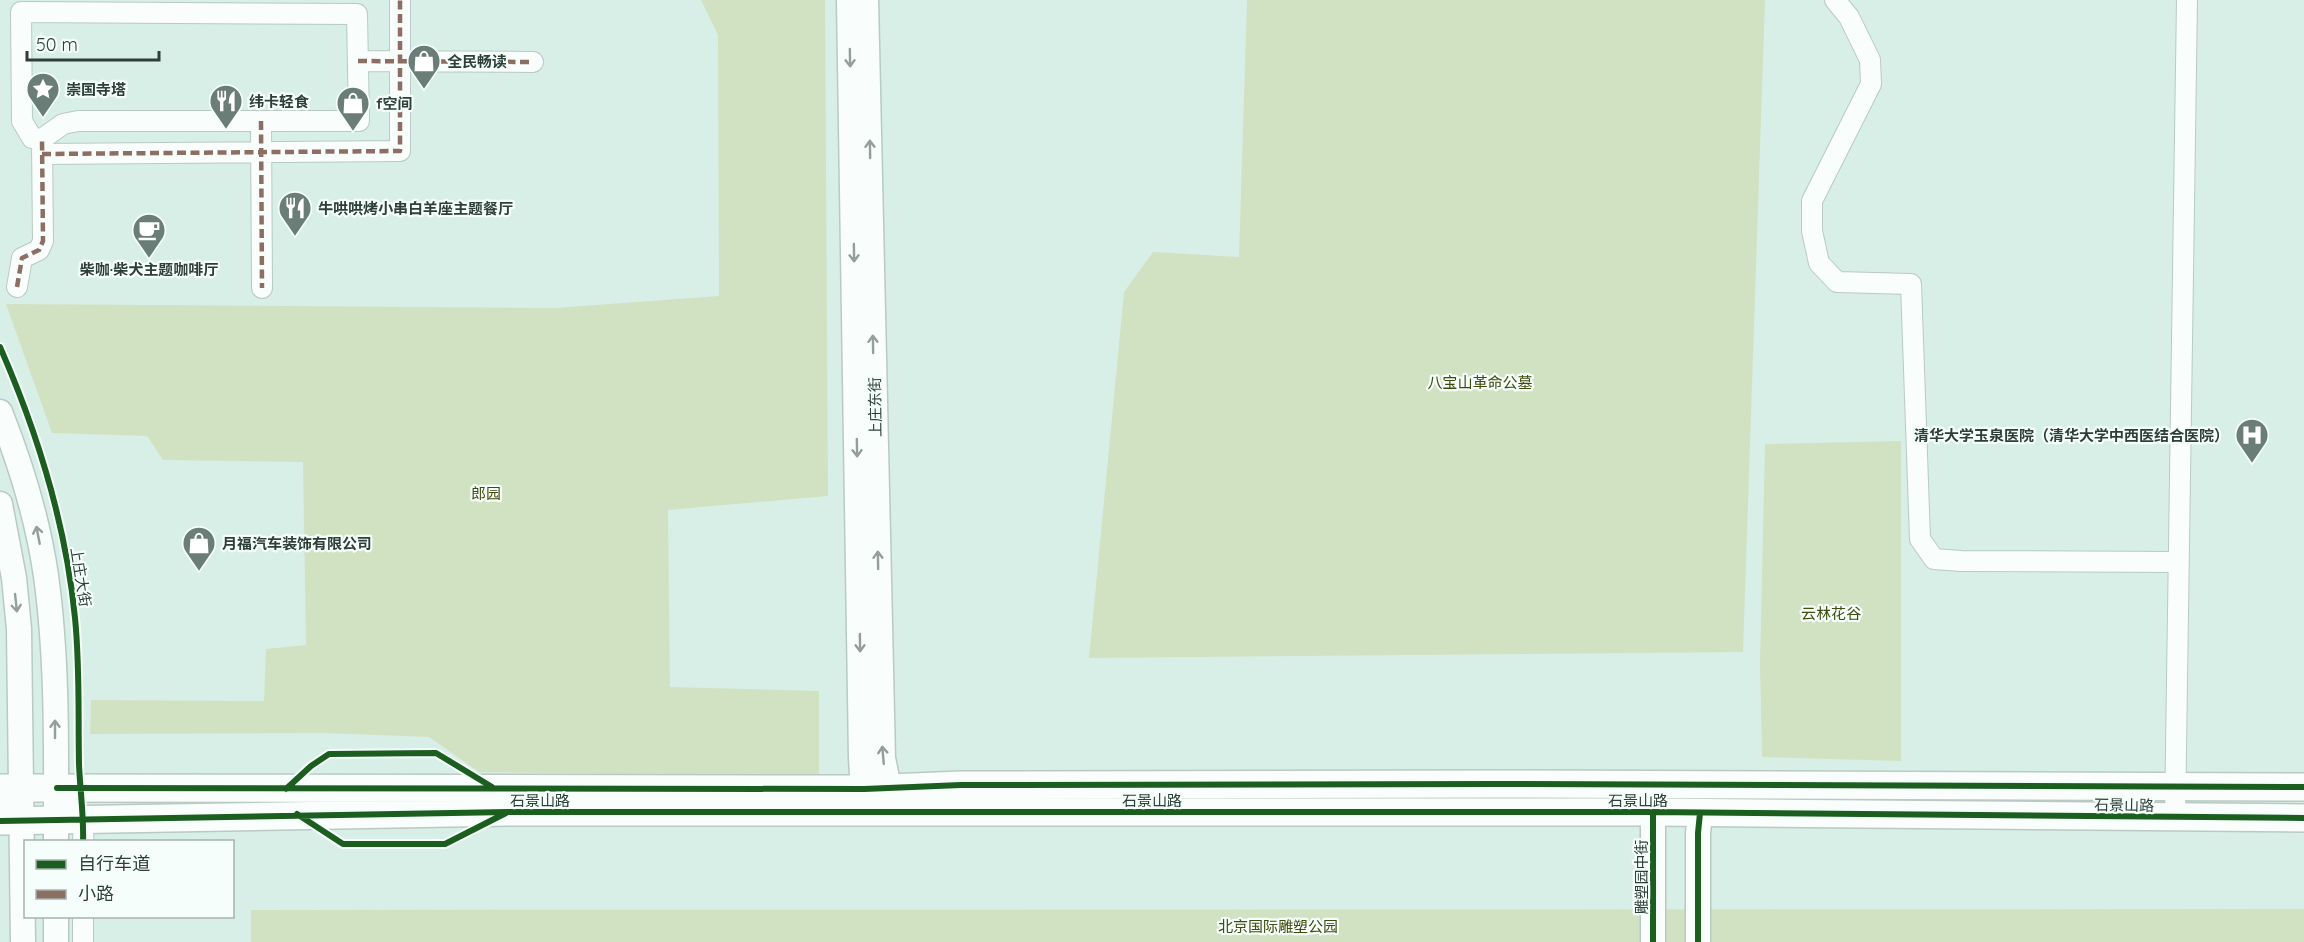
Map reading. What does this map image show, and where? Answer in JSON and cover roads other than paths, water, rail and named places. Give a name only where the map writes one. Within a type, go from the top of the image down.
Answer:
[{"type":"highway","name":"石景山路","points":[[7,817],[56,831],[83,831],[420,812],[877,800],[961,785],[2304,787]]},
{"type":"highway","name":"石景山路","points":[[11,788],[1700,813],[2304,818]]},
{"type":"main road","name":"上庄东街","points":[[849,0],[861,758],[877,800]]},
{"type":"main road","name":"上庄东街","points":[[866,0],[883,758],[877,800]]},
{"type":"main road","points":[[0,412],[33,507],[46,574],[54,662],[56,831]]},
{"type":"main road","points":[[0,504],[14,578],[19,629],[11,788],[7,817],[23,942]]},
{"type":"main road","name":"雕塑园中街","points":[[1653,812],[1653,942]]},
{"type":"main road","points":[[1698,942],[1700,813]]},
{"type":"main road","points":[[56,918],[56,942]]},
{"type":"street","points":[[17,287],[22,258],[39,250],[43,241],[42,146],[63,124],[78,122],[359,122],[357,14],[21,12],[22,122],[32,138],[42,146],[261,153],[400,151],[400,0]]},
{"type":"street","points":[[1835,0],[1849,17],[1870,60],[1871,84],[1812,201],[1812,231],[1819,263],[1837,282],[1911,284],[1920,539],[1934,559],[2178,562]]},
{"type":"street","points":[[2175,818],[2187,0]]},
{"type":"street","points":[[358,61],[534,62]]},
{"type":"street","points":[[261,122],[262,288]]},
{"type":"street","points":[[57,788],[83,831]]},
{"type":"street","points":[[83,918],[83,942]]},
{"type":"place","name":"全民畅读","points":[[424,90]]},
{"type":"place","name":"崇国寺塔","points":[[43,118]]},
{"type":"place","name":"纬卡轻食","points":[[226,130]]},
{"type":"place","name":"f空间","points":[[353,132]]},
{"type":"place","name":"牛哄哄烤小串白羊座主题餐厅","points":[[295,237]]},
{"type":"place","name":"柴咖·柴犬主题咖啡厅","points":[[149,259]]},
{"type":"place","name":"清华大学玉泉医院（清华大学中西医结合医院）","points":[[2252,464]]},
{"type":"place","name":"月福汽车装饰有限公司","points":[[199,572]]},
{"type":"park label","name":"八宝山革命公墓","points":[[1480,382]]},
{"type":"park label","name":"郎园","points":[[486,493]]},
{"type":"park label","name":"云林花谷","points":[[1831,613]]},
{"type":"park label","name":"北京国际雕塑公园","points":[[1278,926]]}]
